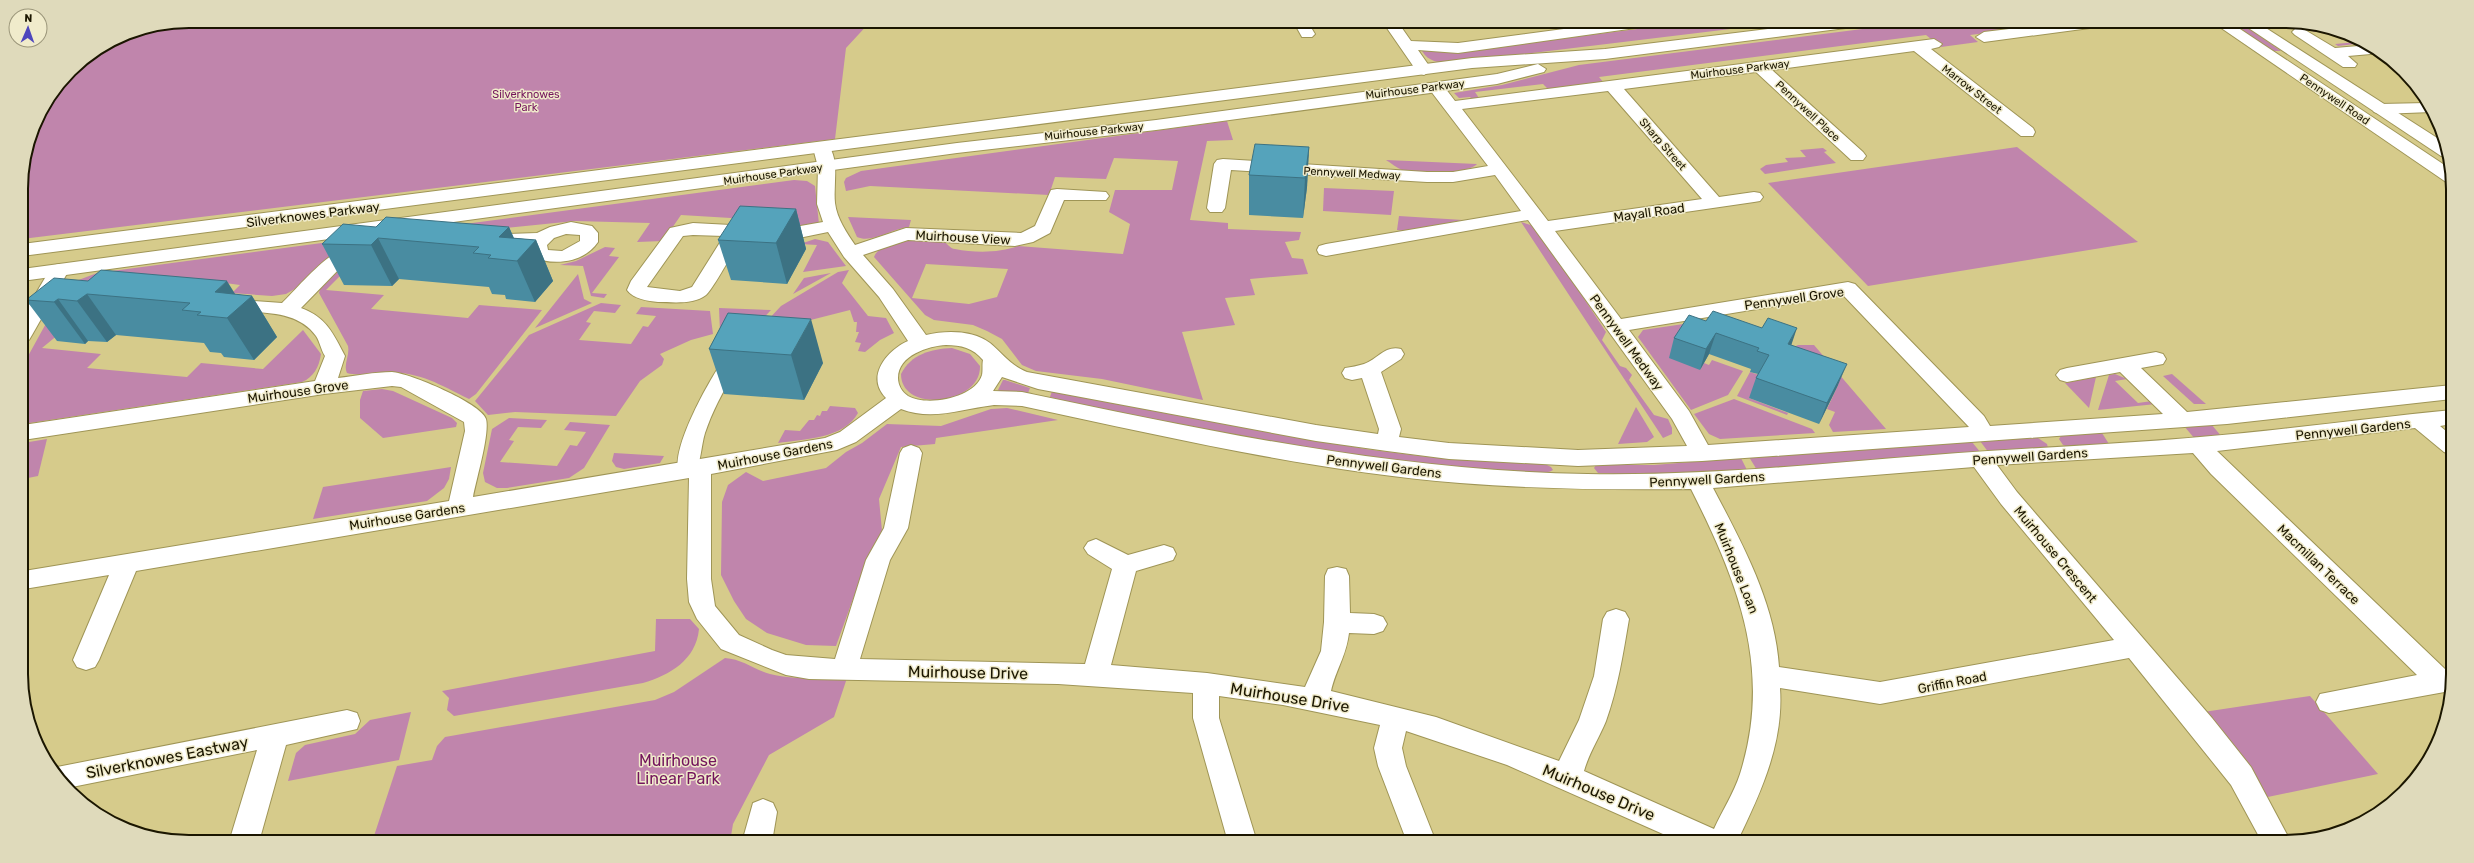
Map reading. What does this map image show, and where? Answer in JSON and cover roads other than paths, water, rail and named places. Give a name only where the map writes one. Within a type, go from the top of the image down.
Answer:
[{"type":"street","points":[[1394,28],[1424,70]]},
{"type":"street","points":[[1406,45],[1458,48],[1575,28]]},
{"type":"street","name":"Muirhouse Parkway","points":[[604,176],[1477,62],[1605,54],[1813,28]]},
{"type":"street","points":[[1984,38],[2059,28]]},
{"type":"street","name":"Pennywell Road","points":[[2228,28],[2446,174]]},
{"type":"street","name":"Pennywell Road","points":[[2256,28],[2441,148]]},
{"type":"street","points":[[2300,32],[2349,64]]},
{"type":"street","name":"Muirhouse Parkway","points":[[1451,106],[1934,44]]},
{"type":"street","name":"Marrow Street","points":[[1917,46],[2027,132]]},
{"type":"street","points":[[2332,53],[2365,50]]},
{"type":"street","name":"Muirhouse Parkway","points":[[581,199],[1436,87],[1497,78],[1605,54]]},
{"type":"street","name":"Pennywell Place","points":[[1760,66],[1857,156]]},
{"type":"street","name":"Sharp Street","points":[[1612,85],[1714,202]]},
{"type":"street","name":"Pennywell Medway","points":[[1436,87],[1500,169],[1616,326],[1681,416],[1702,453]]},
{"type":"street","points":[[2380,109],[2424,108]]},
{"type":"street","points":[[822,148],[826,166],[826,204],[833,226],[851,253],[886,294],[912,332],[922,343]]},
{"type":"street","name":"Pennywell Medway","points":[[1216,208],[1223,164],[1453,178],[1500,169]]},
{"type":"street","name":"Silverknowes Parkway","points":[[28,249],[604,176]]},
{"type":"street","name":"Muirhouse View","points":[[851,253],[906,234],[1015,240],[1026,238],[1043,229],[1056,194],[1100,196]]},
{"type":"street","name":"Mayall Road","points":[[1538,220],[1754,197]]},
{"type":"street","name":"Silverknowes Parkway","points":[[28,273],[581,199]]},
{"type":"street","points":[[1326,250],[1538,220]]},
{"type":"street","points":[[737,231],[699,291],[682,296],[650,295],[637,290],[638,284],[678,232],[693,229],[737,231],[789,234],[833,226]]},
{"type":"street","points":[[470,243],[517,238],[541,239]]},
{"type":"street","points":[[287,310],[338,259],[361,248],[376,245]]},
{"type":"street","points":[[28,324],[59,270]]},
{"type":"street","name":"Pennywell Grove","points":[[1616,326],[1848,288],[1976,421],[1984,433]]},
{"type":"street","points":[[210,304],[287,310],[310,319],[324,333],[335,356],[324,387]]},
{"type":"street","name":"Pennywell Gardens","points":[[2446,393],[2182,420],[1702,453],[1578,458],[1470,452],[1387,443],[1316,433],[1038,382],[1009,372],[993,359],[981,346],[966,341],[948,339],[922,343],[902,354],[889,369],[887,382],[889,389],[898,398],[918,406],[930,408],[942,407],[966,401],[994,398],[1022,399],[1196,436],[1312,457],[1459,475],[1585,482],[1698,481],[1980,459],[2199,445],[2446,418]]},
{"type":"street","points":[[1387,443],[1390,429],[1361,372],[1394,354]]},
{"type":"street","name":"Pennywell Gardens","points":[[966,401],[984,389],[990,382],[994,374],[993,359]]},
{"type":"street","points":[[2067,375],[2156,359]]},
{"type":"street","points":[[2125,365],[2182,420]]},
{"type":"street","points":[[694,469],[688,457],[711,393],[724,372]]},
{"type":"street","name":"Muirhouse Grove","points":[[28,432],[324,387],[376,380],[406,381],[471,415],[475,419],[476,431],[459,507]]},
{"type":"street","name":"Muirhouse Gardens","points":[[28,579],[694,469],[830,445],[848,438],[898,398]]},
{"type":"street","points":[[2420,421],[2446,442]]},
{"type":"street","points":[[2044,429],[2062,454]]},
{"type":"street","name":"Macmillan Terrace","points":[[2199,445],[2219,468],[2446,681]]},
{"type":"street","points":[[844,670],[878,560],[896,528],[911,453]]},
{"type":"street","points":[[1578,458],[1585,482]]},
{"type":"street","name":"Muirhouse Crescent","points":[[1980,459],[2009,498],[2202,726],[2241,776],[2273,835]]},
{"type":"street","name":"Muirhouse Drive","points":[[694,469],[701,602],[706,612],[730,642],[763,657],[786,665],[809,668],[1095,675],[1208,684],[1315,701],[1396,717],[1449,734],[1568,777],[1696,835]]},
{"type":"street","name":"Muirhouse Loan","points":[[1698,481],[1727,539],[1753,601],[1763,636],[1768,676],[1766,725],[1754,774],[1725,835]]},
{"type":"street","points":[[1096,548],[1125,565],[1164,554]]},
{"type":"street","points":[[86,660],[127,562]]},
{"type":"street","points":[[1095,675],[1125,565]]},
{"type":"street","points":[[1315,701],[1321,677],[1334,651],[1337,622],[1338,576]]},
{"type":"street","points":[[1568,777],[1574,756],[1592,722],[1607,676],[1616,619]]},
{"type":"street","points":[[1337,622],[1374,624]]},
{"type":"street","name":"Griffin Road","points":[[1768,676],[1880,693],[2135,647]]},
{"type":"street","points":[[2329,702],[2446,681]]},
{"type":"street","points":[[1208,684],[1205,698],[1206,718],[1241,835]]},
{"type":"street","points":[[1396,717],[1388,748],[1392,766],[1419,835]]},
{"type":"street","name":"Silverknowes Eastway","points":[[65,777],[347,720]]},
{"type":"street","points":[[246,835],[274,735]]},
{"type":"street","points":[[758,835],[763,812]]},
{"type":"park label","name":"Silverknowes Park","points":[[526,100]]},
{"type":"park label","name":"Muirhouse Linear Park","points":[[678,769]]}]
